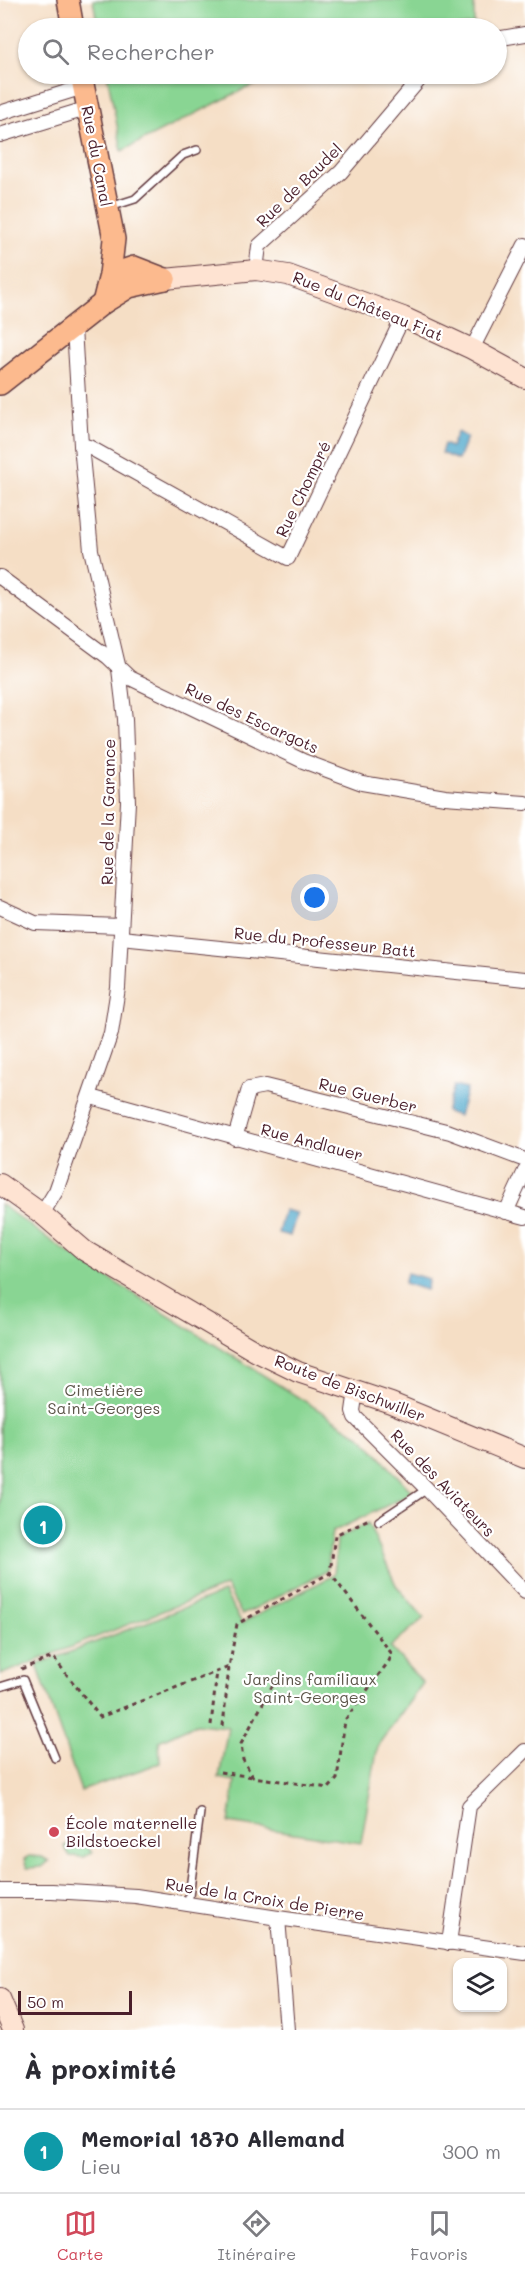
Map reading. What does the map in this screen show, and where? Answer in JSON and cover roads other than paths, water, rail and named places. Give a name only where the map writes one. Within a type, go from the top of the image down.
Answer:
[{"type":"main road","points":[[68,0],[71,18]]},
{"type":"main road","name":"Rue du Canal","points":[[83,84],[114,239],[131,277]]},
{"type":"main road","name":"Rue du Canal","points":[[110,275],[114,239]]},
{"type":"main road","points":[[103,303],[110,275],[131,277]]},
{"type":"main road","points":[[0,384],[74,328],[131,277]]},
{"type":"main road","name":"Rue du Château Fiat","points":[[131,277],[165,279]]},
{"type":"street","points":[[507,37],[525,34]]},
{"type":"street","points":[[0,113],[72,84]]},
{"type":"street","name":"Rue de Baudel","points":[[256,270],[260,246],[341,172],[416,84]]},
{"type":"street","points":[[0,135],[88,108]]},
{"type":"street","points":[[472,349],[525,245]]},
{"type":"street","name":"Rue du Château Fiat","points":[[165,279],[256,270],[288,275],[404,317],[472,349],[525,378]]},
{"type":"street","name":"Rue Chompré","points":[[81,445],[89,447],[288,558],[404,317]]},
{"type":"street","name":"Rue de la Garance","points":[[42,1215],[56,1191],[91,1096],[111,1033],[118,988],[128,802],[125,719],[119,669],[91,550],[81,445],[74,328]]},
{"type":"street","name":"Rue des Escargots","points":[[0,577],[108,657],[130,678],[303,761],[362,783],[445,797],[525,803]]},
{"type":"street","name":"Rue du Professeur Batt","points":[[0,907],[35,923],[525,979]]},
{"type":"street","name":"Rue Guerber","points":[[235,1138],[249,1089],[264,1086],[450,1132],[525,1160]]},
{"type":"street","name":"Rue Andlauer","points":[[91,1096],[525,1217]]},
{"type":"street","points":[[507,1212],[525,1171]]},
{"type":"street","name":"Route de Bischwiller","points":[[0,1184],[42,1215],[82,1238],[150,1288],[255,1351],[298,1371],[356,1391],[525,1458]]},
{"type":"street","name":"Rue des Aviateurs","points":[[356,1391],[353,1411],[355,1417],[525,1592]]},
{"type":"street","points":[[449,1943],[470,1806],[525,1751]]},
{"type":"street","name":"Rue de la Croix de Pierre","points":[[0,1892],[52,1891],[136,1896],[525,1953]]},
{"type":"street","points":[[278,1918],[287,2030]]},
{"type":"street","points":[[0,1999],[13,2030]]},
{"type":"lane","points":[[108,208],[135,199],[183,155],[197,150]]},
{"type":"lane","points":[[379,1521],[427,1489]]},
{"type":"lane","points":[[0,1688],[23,1680],[55,1758]]},
{"type":"lane","points":[[188,1904],[200,1812]]},
{"type":"water","points":[[457,432],[467,437],[458,460],[441,453],[444,444],[451,447]]},
{"type":"water","points":[[454,1086],[467,1089],[459,1116],[446,1112]]},
{"type":"water","points":[[284,1210],[297,1213],[290,1236],[278,1233]]},
{"type":"water","points":[[407,1273],[429,1279],[426,1290],[404,1283]]},
{"type":"place","name":"Memorial 1870 Allemand","points":[[43,1525]]},
{"type":"place","name":"École maternelle Bildstoeckel","points":[[54,1832]]},
{"type":"park label","name":"Cimetière Saint-Georges","points":[[104,1399]]},
{"type":"park label","name":"Jardins familiaux Saint-Georges","points":[[310,1688]]}]
